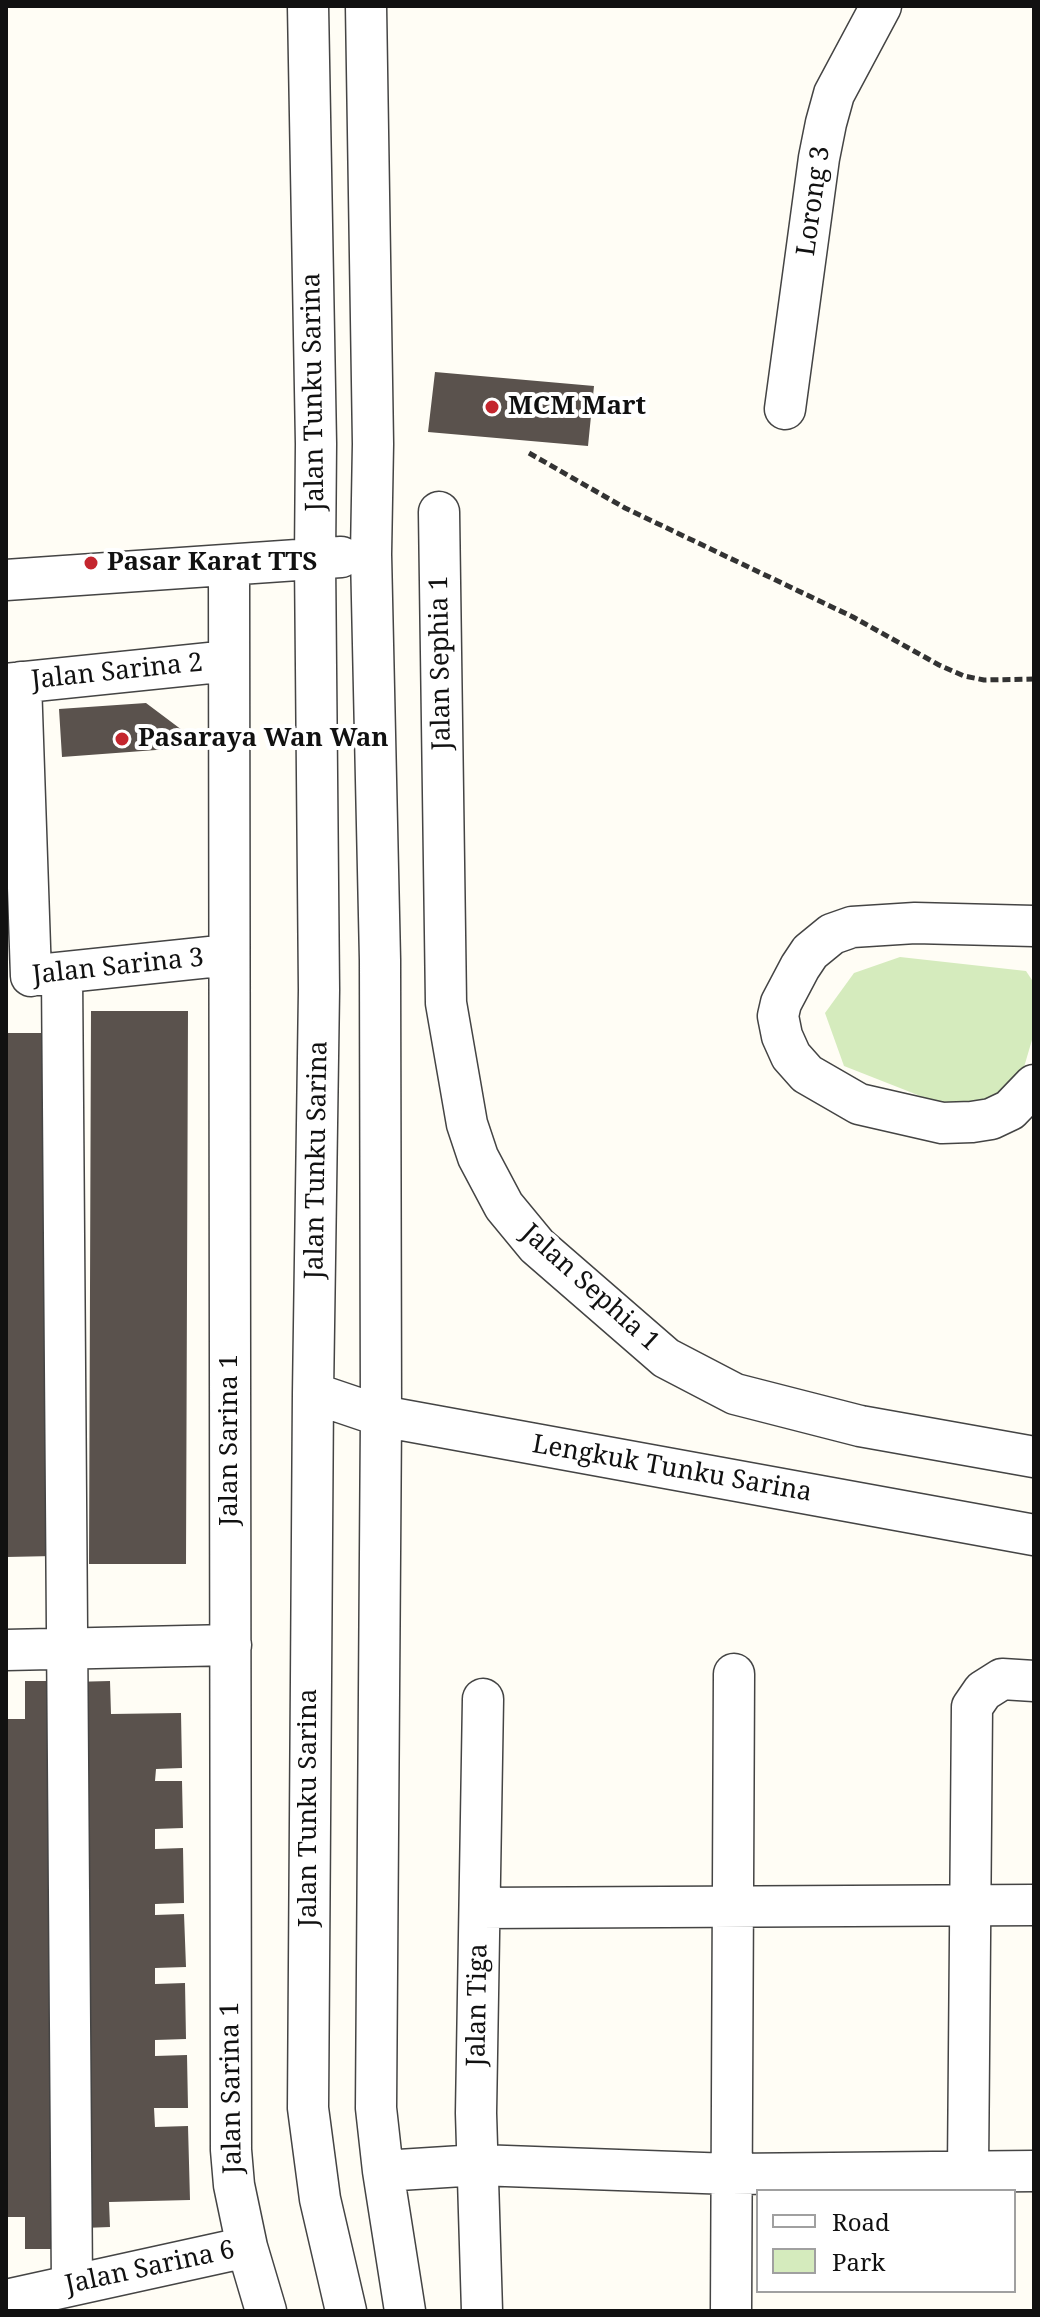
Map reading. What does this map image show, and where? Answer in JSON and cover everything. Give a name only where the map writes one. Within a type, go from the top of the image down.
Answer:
[{"type":"street","name":"Jalan Tunku Sarina","points":[[308,6],[316,444],[319,990],[308,2108],[320,2199],[346,2311]]},
{"type":"street","points":[[366,6],[373,444],[371,554],[380,960],[381,1416],[376,2108],[405,2311]]},
{"type":"street","name":"Lorong 3","points":[[785,409],[826,123],[834,94],[881,6]]},
{"type":"street","name":"Jalan Sephia 1","points":[[439,512],[446,1003],[467,1124],[478,1157],[504,1206],[537,1246],[666,1358],[735,1394],[860,1426],[1034,1457]]},
{"type":"street","points":[[6,580],[371,554]]},
{"type":"street","name":"Jalan Sarina 1","points":[[229,565],[231,2150],[234,2185],[247,2247],[266,2311]]},
{"type":"street","name":"Jalan Sarina 2","points":[[14,683],[229,661]]},
{"type":"street","points":[[14,683],[16,818],[33,976],[66,1649],[72,2284]]},
{"type":"street","points":[[1034,926],[915,923],[852,927],[832,934],[810,952],[800,967],[781,1003],[778,1016],[791,1056],[807,1074],[859,1104],[942,1123],[972,1122],[991,1119],[1010,1110],[1034,1085]]},
{"type":"street","name":"Jalan Sarina 3","points":[[33,976],[229,955]]},
{"type":"street","name":"Lengkuk Tunku Sarina","points":[[313,1393],[381,1416],[1034,1535]]},
{"type":"street","points":[[6,1650],[231,1645]]},
{"type":"street","points":[[731,2311],[734,1674]]},
{"type":"street","points":[[968,2170],[972,1707],[983,1691],[1002,1679],[1034,1681]]},
{"type":"street","name":"Jalan Tiga","points":[[482,2311],[476,2113],[483,1699]]},
{"type":"street","points":[[480,1908],[1034,1905]]},
{"type":"street","points":[[383,2171],[478,2165],[731,2174],[1034,2171]]},
{"type":"street","name":"Jalan Sarina 6","points":[[6,2300],[247,2247]]},
{"type":"path","points":[[529,453],[625,508],[853,617],[939,665],[964,676],[984,680],[1034,679]]},
{"type":"green space","points":[[900,957],[1026,971],[1034,983],[1034,1033],[1015,1098],[961,1112],[844,1066],[825,1013],[854,973]]},
{"type":"building","points":[[435,372],[594,386],[588,446],[428,432]]},
{"type":"building","name":"Pasaraya Wan Wan","points":[[146,703],[182,730],[183,748],[62,757],[59,709]]},
{"type":"building","points":[[91,1011],[188,1011],[186,1564],[89,1564]]},
{"type":"building","points":[[6,1033],[54,1033],[54,1556],[6,1557]]},
{"type":"building","points":[[25,1681],[54,1681],[53,2249],[25,2249],[25,2217],[6,2217],[6,1719],[25,1719]]},
{"type":"building","points":[[110,1681],[111,1714],[181,1713],[182,1768],[156,1769],[155,1781],[182,1781],[183,1828],[155,1829],[155,1849],[183,1848],[184,1903],[155,1904],[155,1915],[184,1914],[186,1967],[155,1968],[155,1984],[185,1983],[186,2039],[155,2040],[155,2056],[187,2055],[188,2108],[154,2108],[155,2127],[188,2126],[190,2200],[109,2202],[110,2227],[83,2228],[71,1682]]},
{"type":"place","name":"MCM Mart","points":[[492,407]]},
{"type":"place","name":"Pasar Karat TTS","points":[[91,563]]},
{"type":"place","name":"Pasaraya Wan Wan","points":[[122,739]]}]
